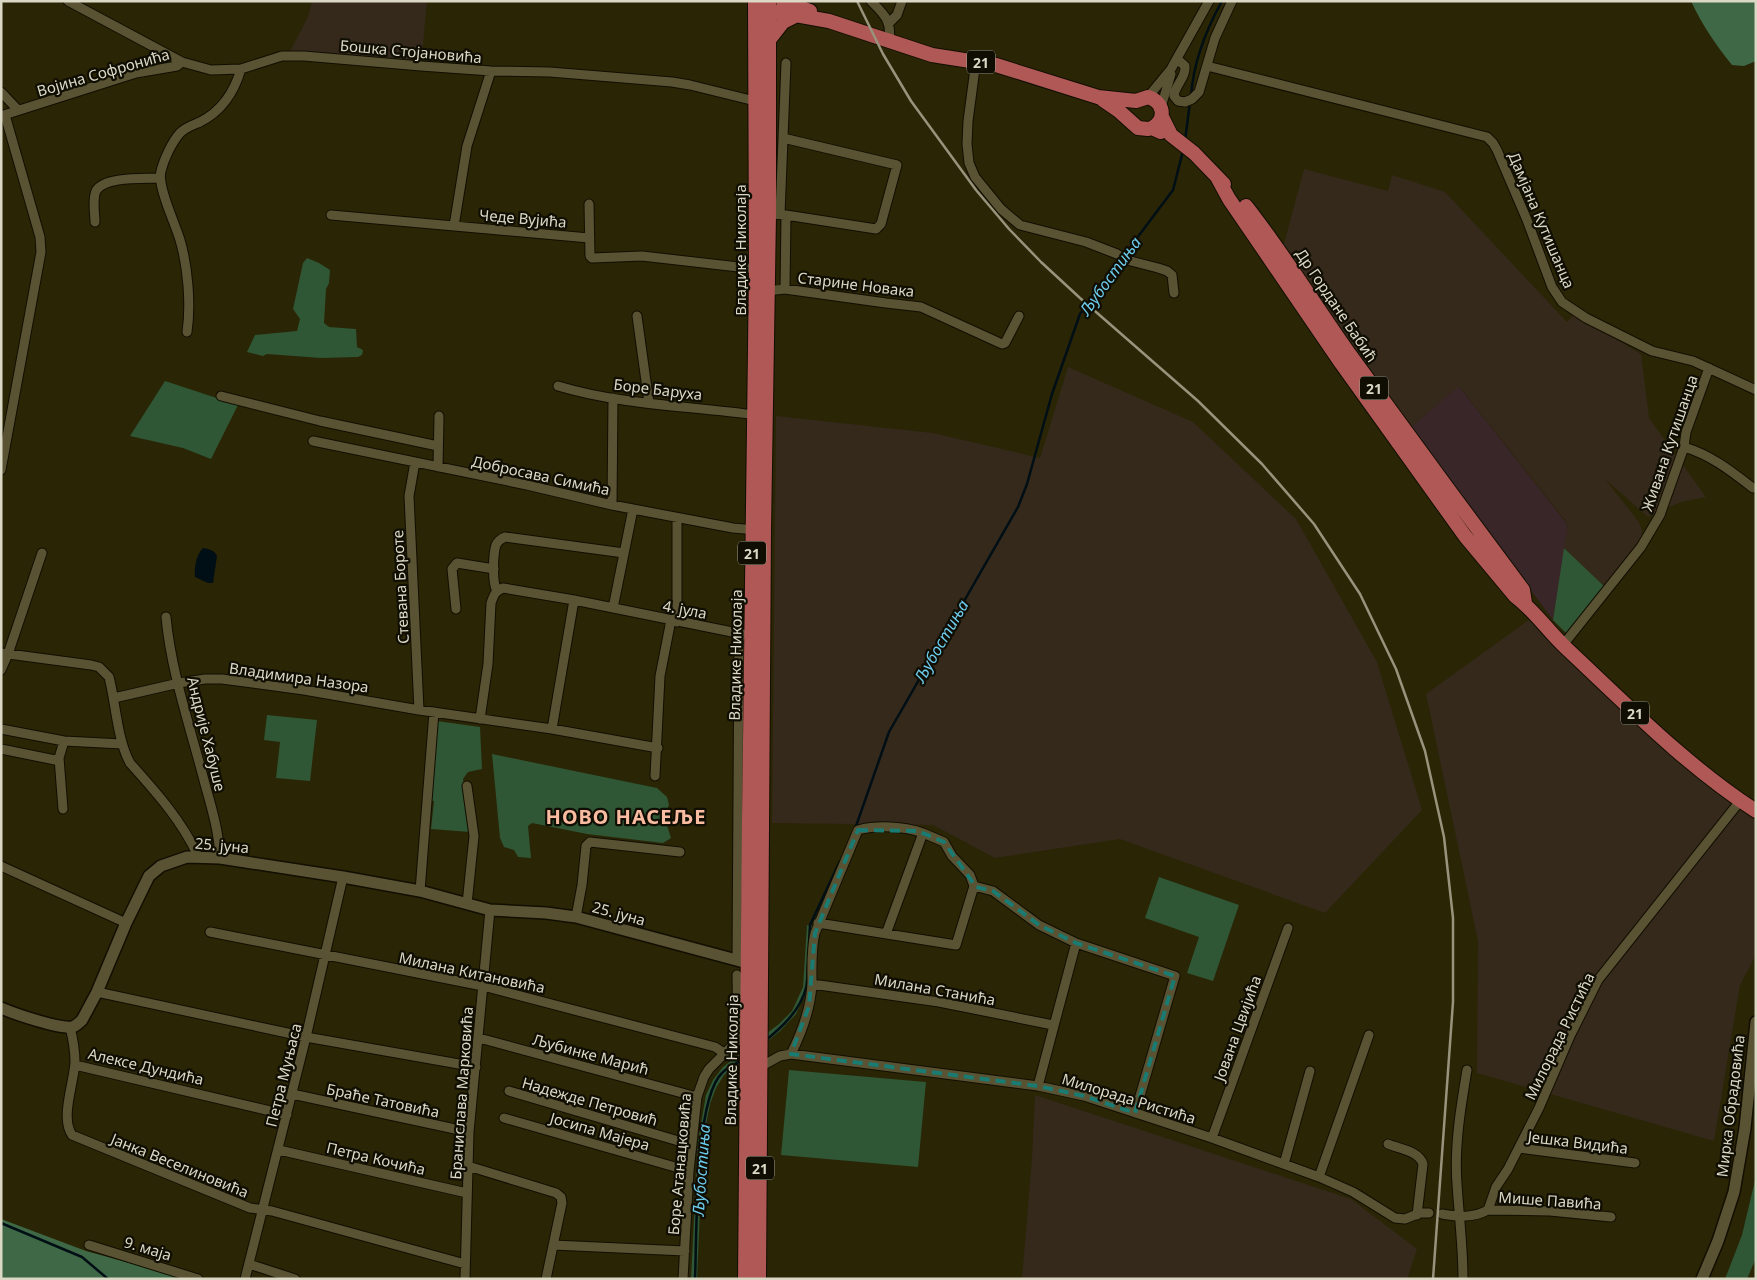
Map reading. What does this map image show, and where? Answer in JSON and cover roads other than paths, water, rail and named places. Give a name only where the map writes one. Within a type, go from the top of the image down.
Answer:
[{"type":"main road","name":"21","points":[[783,1],[811,11],[828,21]]},
{"type":"main road","name":"21","points":[[762,5],[828,21],[889,42],[932,54],[996,65],[1098,97],[1154,99],[1173,137]]},
{"type":"main road","name":"Владике Николаја","points":[[759,1279],[754,1004],[749,963],[745,635],[758,530],[755,414],[756,269],[769,40],[762,5]]},
{"type":"main road","name":"Владике Николаја","points":[[749,963],[758,530],[767,290],[778,214],[764,106],[762,5]]},
{"type":"main road","points":[[769,40],[783,22],[797,15]]},
{"type":"main road","name":"21","points":[[1098,97],[1135,125],[1143,129],[1152,128],[1173,137]]},
{"type":"main road","points":[[1132,121],[1130,116],[1131,108],[1142,99]]},
{"type":"main road","points":[[1152,128],[1160,122],[1161,112]]},
{"type":"main road","name":"Др Гордане Бабић","points":[[1173,137],[1194,153],[1236,194],[1280,251],[1305,291],[1348,352],[1523,590],[1525,603],[1563,645],[1662,739],[1740,801],[1756,811]]},
{"type":"main road","name":"Владике Николаја","points":[[746,1279],[754,1065]]},
{"type":"street","name":"Бошка Стојановића","points":[[68,1],[182,62],[211,70],[241,69],[275,57],[288,55],[491,72],[550,72],[672,82],[697,86],[783,112]]},
{"type":"street","points":[[871,1],[890,23],[889,42]]},
{"type":"street","points":[[890,23],[897,15],[902,1]]},
{"type":"street","points":[[1142,99],[1172,69],[1209,1]]},
{"type":"street","points":[[1178,59],[1185,66],[1185,73],[1174,96],[1178,100],[1185,102],[1195,97],[1199,92],[1216,38],[1232,1]]},
{"type":"street","points":[[976,61],[968,121],[967,144],[969,163],[975,177],[1001,209],[1020,225],[1086,242],[1127,260],[1170,273],[1172,275],[1174,293]]},
{"type":"street","name":"Војина Софронића","points":[[3,115],[136,73],[176,66],[182,62]]},
{"type":"street","name":"Старине Новака","points":[[785,289],[778,214],[786,63]]},
{"type":"street","name":"Дамјана Кутишанца","points":[[1207,66],[1487,137],[1497,150],[1527,220],[1552,287],[1562,302],[1586,318],[1652,351],[1693,361],[1756,390]]},
{"type":"street","points":[[187,332],[189,309],[184,257],[160,178],[163,166],[181,132],[213,115],[224,104],[236,85],[241,69]]},
{"type":"street","points":[[1161,112],[1172,69]]},
{"type":"street","points":[[454,226],[467,146],[491,72]]},
{"type":"street","points":[[1,92],[18,110]]},
{"type":"street","points":[[1,470],[41,252],[40,237],[3,115]]},
{"type":"street","points":[[778,214],[876,229],[881,224],[898,165],[783,138]]},
{"type":"street","points":[[95,222],[94,198],[100,186],[123,179],[160,178]]},
{"type":"street","points":[[589,204],[590,256],[596,259],[642,256],[756,269]]},
{"type":"street","name":"Чеде Вујића","points":[[331,215],[589,238]]},
{"type":"street","name":"Старине Новака","points":[[767,290],[785,289],[913,305],[1002,344],[1005,343],[1018,316]]},
{"type":"street","points":[[637,316],[649,403]]},
{"type":"street","name":"Живана Кутишанца","points":[[1563,645],[1641,547],[1660,515],[1684,447],[1686,432],[1709,368]]},
{"type":"street","name":"Боре Баруха","points":[[558,386],[613,398],[755,414]]},
{"type":"street","points":[[221,396],[320,421],[438,446]]},
{"type":"street","points":[[612,505],[613,398]]},
{"type":"street","points":[[438,467],[439,416]]},
{"type":"street","name":"Добросава Симића","points":[[313,442],[527,485],[677,518],[733,528],[758,530]]},
{"type":"street","points":[[1684,447],[1720,463],[1753,488]]},
{"type":"street","name":"Стевана Бороте","points":[[415,462],[409,496],[419,710]]},
{"type":"street","points":[[613,608],[633,509]]},
{"type":"street","points":[[655,776],[658,748],[660,676],[674,621],[677,518]]},
{"type":"street","points":[[480,719],[488,664],[492,602],[497,591],[494,585],[495,547],[501,538],[624,553]]},
{"type":"street","points":[[1,670],[5,654],[42,553]]},
{"type":"street","points":[[456,610],[452,569],[454,566],[457,563],[494,569]]},
{"type":"street","name":"4. јула","points":[[497,591],[503,588],[574,600],[745,635]]},
{"type":"street","points":[[552,729],[574,600]]},
{"type":"street","name":"Андрије Хабуше","points":[[166,617],[179,683],[218,831],[220,858]]},
{"type":"street","points":[[5,654],[78,662],[100,667],[110,677],[122,744],[130,763],[168,806],[198,856]]},
{"type":"street","name":"Владимира Назора","points":[[114,698],[179,683],[205,679],[222,679],[552,729],[658,748]]},
{"type":"street","points":[[420,891],[434,712]]},
{"type":"street","points":[[1,729],[64,741],[122,744]]},
{"type":"street","points":[[63,809],[59,758],[64,741]]},
{"type":"street","points":[[1,749],[50,760],[59,758]]},
{"type":"street","points":[[467,786],[474,836],[467,904]]},
{"type":"street","name":"Милорада Ристића","points":[[1488,1210],[1496,1187],[1508,1169],[1539,1108],[1570,1036],[1598,980],[1740,801]]},
{"type":"street","points":[[791,1054],[807,1014],[812,984],[812,943],[818,923],[858,830],[872,828],[903,829],[923,833],[944,842],[952,856],[970,875],[974,886],[956,945],[818,923]]},
{"type":"street","points":[[886,934],[923,833]]},
{"type":"street","points":[[576,917],[586,846],[590,842],[680,852]]},
{"type":"street","name":"25. јуна","points":[[70,1027],[82,1020],[97,992],[126,923],[146,882],[153,872],[161,866],[178,859],[198,856],[343,877],[420,891],[490,910],[546,913],[576,917],[749,963]]},
{"type":"street","points":[[1,866],[126,923]]},
{"type":"street","name":"Петра Муњаса","points":[[246,1279],[279,1150],[343,877]]},
{"type":"street","points":[[974,886],[993,891],[1039,925],[1076,943],[1175,976],[1135,1113]]},
{"type":"street","name":"Бранислава Марковића","points":[[465,1279],[469,1132],[490,910]]},
{"type":"street","name":"Јована Цвијића","points":[[1212,1138],[1288,928]]},
{"type":"street","name":"Милана Китановића","points":[[210,932],[483,986],[715,1047],[724,1053]]},
{"type":"street","points":[[1038,1086],[1076,943]]},
{"type":"street","name":"Боре Атанацковића","points":[[683,1279],[689,1171],[697,1097],[704,1077],[724,1053],[735,1044],[739,1035],[737,975]]},
{"type":"street","name":"Милана Станића","points":[[812,984],[939,1002],[1054,1025]]},
{"type":"street","points":[[97,992],[306,1037],[476,1067]]},
{"type":"street","points":[[1,1008],[53,1025],[70,1027]]},
{"type":"street","name":"Мирка Обрадовића","points":[[1702,1279],[1718,1241],[1734,1192],[1745,1128],[1756,1022]]},
{"type":"street","name":"Алексе Дундића","points":[[70,1027],[75,1048],[75,1065],[287,1115]]},
{"type":"street","points":[[1319,1177],[1369,1034]]},
{"type":"street","name":"Љубинке Марић","points":[[479,1038],[697,1097]]},
{"type":"street","name":"Милорада Ристића","points":[[754,1065],[791,1054],[1038,1086],[1084,1096],[1212,1138],[1319,1177],[1354,1192],[1395,1218],[1405,1219],[1429,1212]]},
{"type":"street","name":"Јанка Веселиновића","points":[[75,1065],[67,1117],[67,1126],[72,1135],[245,1206],[264,1209],[465,1264]]},
{"type":"street","points":[[1463,1279],[1463,1255],[1456,1182],[1467,1070]]},
{"type":"street","points":[[1284,1164],[1310,1071]]},
{"type":"street","name":"Надежде Петровић","points":[[509,1091],[692,1145]]},
{"type":"street","name":"Браће Татовића","points":[[292,1094],[469,1132]]},
{"type":"street","name":"Јосипа Мајера","points":[[504,1118],[689,1171]]},
{"type":"street","points":[[1388,1144],[1418,1155],[1422,1159],[1417,1215]]},
{"type":"street","name":"Јешка Видића","points":[[1519,1148],[1635,1163]]},
{"type":"street","name":"Петра Кочића","points":[[279,1150],[467,1193]]},
{"type":"street","points":[[468,1166],[559,1195],[562,1202],[546,1279]]},
{"type":"street","points":[[1442,1214],[1460,1218],[1481,1214],[1488,1210]]},
{"type":"street","name":"Мише Павића","points":[[1488,1210],[1550,1211],[1611,1217]]},
{"type":"street","name":"9. маја","points":[[89,1245],[198,1279]]},
{"type":"street","points":[[552,1245],[685,1251]]},
{"type":"street","points":[[250,1264],[295,1279]]},
{"type":"waterway","name":"Љубостиња","points":[[1191,97],[1197,59],[1222,1]]},
{"type":"waterway","name":"Љубостиња","points":[[1185,141],[1190,102]]},
{"type":"waterway","name":"Љубостиња","points":[[855,829],[889,732],[1018,507],[1027,484],[1052,394],[1080,314],[1173,190],[1183,151]]},
{"type":"waterway","name":"Љубостиња","points":[[809,944],[810,925],[840,861]]},
{"type":"waterway","name":"Љубостиња","points":[[765,1041],[784,1024],[799,1004],[807,985],[808,964]]},
{"type":"waterway","name":"Љубостиња","points":[[695,1279],[699,1170],[706,1111],[713,1088],[722,1073],[741,1060]]},
{"type":"waterway","points":[[1,1223],[82,1257],[108,1279]]},
{"type":"railway","points":[[857,1],[883,54],[911,101],[976,190],[1009,229],[1080,298],[1198,401],[1262,464],[1314,524],[1360,594],[1396,669],[1425,751],[1444,837],[1453,918],[1453,1002],[1433,1279]]},
{"type":"district","name":"НОВО НАСЕЉЕ","points":[[626,816]]}]
